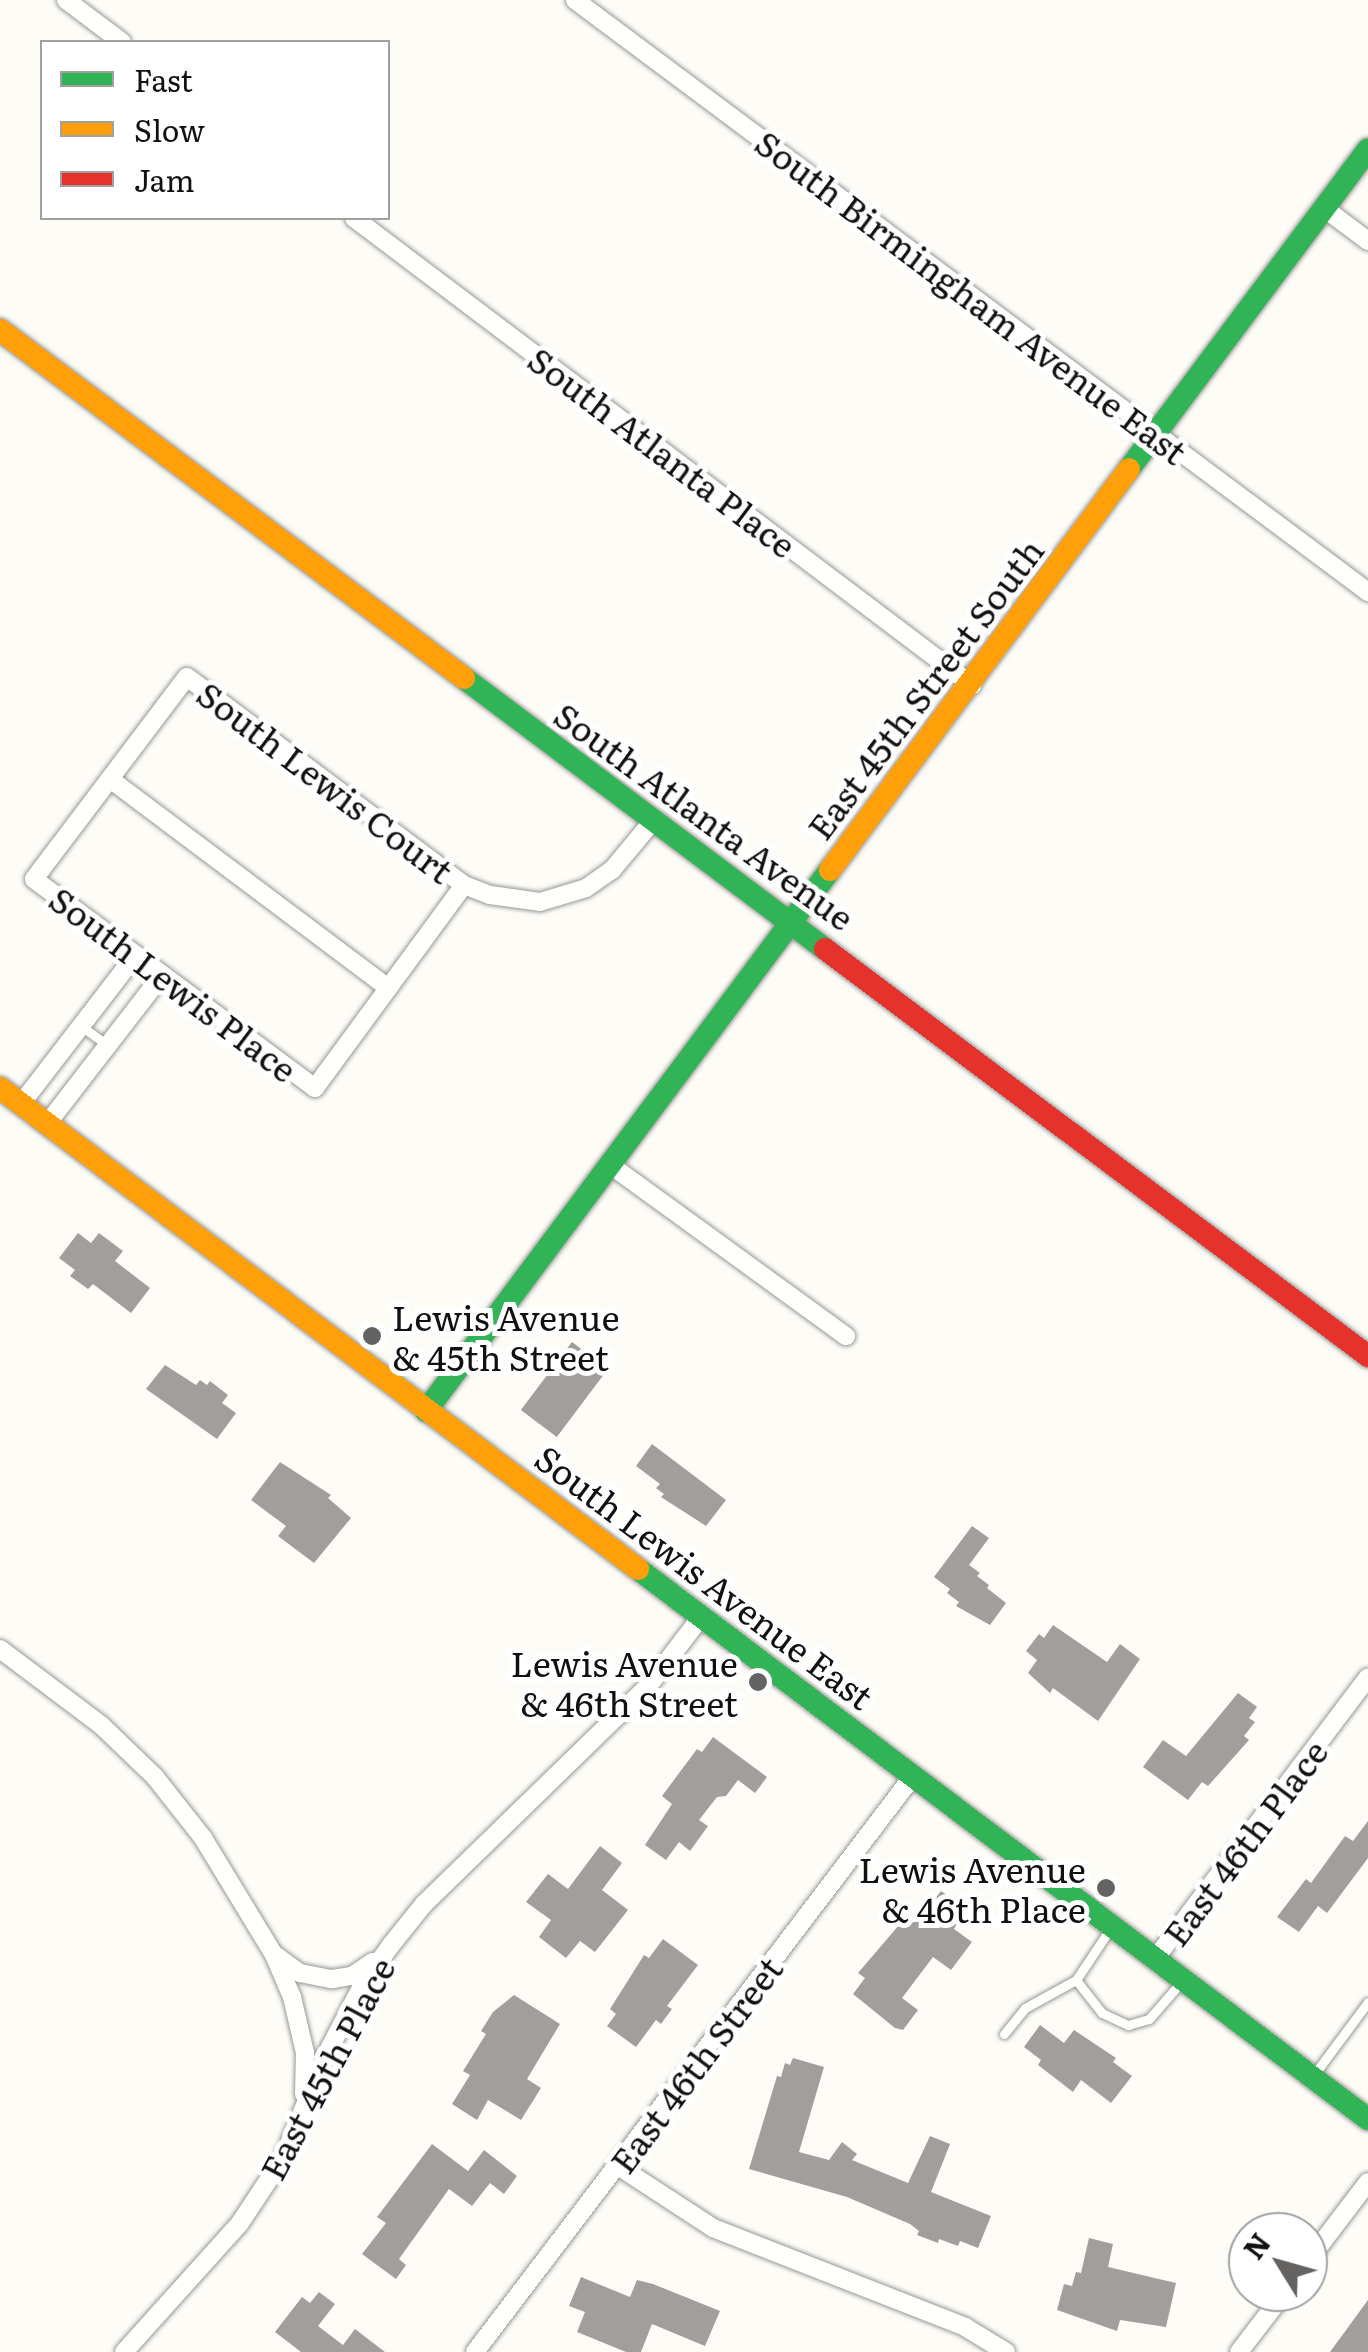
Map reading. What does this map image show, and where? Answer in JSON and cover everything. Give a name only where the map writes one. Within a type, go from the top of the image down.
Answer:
[{"type":"street","points":[[66,0],[119,40]]},
{"type":"street","name":"South Birmingham Avenue East","points":[[575,0],[1368,592]]},
{"type":"street","name":"East 45th Street South","points":[[426,1410],[972,685],[1368,149]]},
{"type":"street","points":[[1324,208],[1368,241]]},
{"type":"street","name":"South Atlanta Place","points":[[357,220],[972,685]]},
{"type":"street","name":"South Atlanta Avenue","points":[[0,330],[1368,1356]]},
{"type":"street","name":"South Lewis Court","points":[[110,779],[187,677],[464,885]]},
{"type":"street","points":[[110,779],[388,988],[464,885],[490,895],[540,902],[586,888],[630,852],[652,822]]},
{"type":"street","name":"South Lewis Place","points":[[110,779],[34,879],[135,956],[314,1088],[388,988]]},
{"type":"street","points":[[21,1104],[135,956]]},
{"type":"street","points":[[48,1124],[162,975]]},
{"type":"street","name":"South Lewis Avenue East","points":[[0,1088],[1368,2119]]},
{"type":"street","points":[[609,1164],[846,1336]]},
{"type":"street","name":"East 45th Place","points":[[124,2352],[181,2294],[240,2224],[282,2158],[363,1984],[386,1952],[424,1904],[650,1685],[701,1617]]},
{"type":"street","points":[[0,1649],[102,1726],[154,1778],[202,1838],[274,1955],[292,1997],[304,2053],[299,2115]]},
{"type":"street","name":"East 46th Place","points":[[1156,1959],[1368,1677]]},
{"type":"street","name":"East 46th Street","points":[[475,2352],[912,1776]]},
{"type":"street","points":[[274,1955],[300,1973],[332,1979],[365,1970],[386,1952]]},
{"type":"street","points":[[618,2166],[713,2228],[965,2326],[1006,2352]]},
{"type":"street","points":[[1328,2235],[1368,2182]]},
{"type":"street","points":[[1239,2352],[1270,2312]]},
{"type":"lane","points":[[81,1026],[108,1046]]},
{"type":"lane","points":[[1004,2034],[1025,2008],[1076,1980],[1112,1926]]},
{"type":"lane","points":[[1076,1980],[1102,2013],[1128,2025],[1140,2024],[1160,2010],[1182,1980]]},
{"type":"lane","points":[[1312,2077],[1368,2002]]},
{"type":"building","points":[[78,1233],[91,1243],[99,1233],[123,1251],[115,1261],[150,1288],[131,1313],[93,1284],[88,1289],[70,1276],[75,1270],[59,1258]]},
{"type":"building","points":[[572,1342],[608,1369],[557,1437],[521,1410]]},
{"type":"building","points":[[165,1365],[196,1385],[200,1380],[207,1385],[210,1381],[228,1395],[222,1403],[236,1413],[217,1439],[146,1389]]},
{"type":"building","points":[[652,1444],[726,1500],[706,1526],[661,1497],[664,1494],[656,1488],[660,1484],[636,1466]]},
{"type":"building","points":[[280,1462],[331,1495],[328,1498],[351,1518],[314,1563],[278,1536],[286,1526],[251,1500]]},
{"type":"building","points":[[972,1526],[989,1538],[969,1565],[980,1573],[977,1576],[989,1585],[987,1588],[1006,1603],[990,1625],[956,1606],[959,1602],[947,1593],[950,1589],[934,1577]]},
{"type":"building","points":[[1053,1625],[1107,1662],[1120,1644],[1140,1659],[1098,1721],[1053,1688],[1050,1693],[1028,1673],[1037,1660],[1026,1651],[1039,1634],[1044,1638]]},
{"type":"building","points":[[1238,1693],[1257,1707],[1249,1718],[1255,1722],[1244,1736],[1249,1740],[1208,1786],[1202,1782],[1188,1800],[1143,1767],[1163,1740],[1186,1756]]},
{"type":"building","points":[[713,1737],[767,1777],[755,1793],[738,1780],[726,1796],[717,1797],[699,1820],[708,1826],[690,1851],[679,1842],[666,1860],[645,1845],[672,1804],[662,1796],[697,1749],[702,1752]]},
{"type":"building","points":[[1368,1821],[1368,1858],[1327,1913],[1318,1906],[1299,1932],[1277,1917],[1306,1879],[1311,1883],[1345,1836],[1353,1841]]},
{"type":"building","points":[[600,1846],[622,1863],[602,1890],[628,1910],[595,1952],[580,1941],[566,1958],[539,1937],[551,1920],[526,1902],[548,1874],[568,1889]]},
{"type":"building","points":[[941,1891],[965,1908],[954,1929],[972,1942],[951,1970],[933,1957],[902,1998],[918,2010],[903,2030],[895,2028],[853,1994],[865,1978],[858,1973],[905,1918],[909,1921],[929,1896],[934,1900]]},
{"type":"building","points":[[663,1939],[698,1965],[667,2006],[672,2009],[661,2024],[656,2020],[636,2047],[607,2026],[616,2014],[610,2009],[644,1955],[649,1958]]},
{"type":"building","points":[[514,1995],[560,2024],[527,2079],[541,2088],[521,2120],[488,2100],[477,2120],[452,2104],[470,2075],[463,2071],[486,2034],[481,2031],[493,2012]]},
{"type":"building","points":[[1040,2025],[1064,2043],[1074,2030],[1116,2058],[1113,2062],[1132,2076],[1111,2103],[1081,2080],[1073,2092],[1038,2065],[1041,2060],[1024,2047]]},
{"type":"building","points":[[793,2058],[824,2067],[799,2152],[829,2160],[842,2142],[857,2154],[852,2160],[908,2183],[930,2136],[950,2144],[931,2192],[991,2216],[978,2248],[960,2241],[958,2246],[939,2239],[938,2243],[917,2235],[919,2231],[910,2224],[847,2197],[749,2169],[777,2076],[781,2077],[785,2063],[790,2065]]},
{"type":"building","points":[[432,2144],[468,2171],[484,2150],[517,2176],[504,2194],[490,2183],[472,2206],[449,2189],[399,2259],[406,2265],[396,2279],[362,2254],[386,2223],[377,2217]]},
{"type":"building","points":[[1089,2238],[1113,2244],[1108,2267],[1176,2283],[1166,2327],[1120,2320],[1117,2331],[1057,2310],[1064,2284],[1072,2286],[1076,2272],[1081,2273]]},
{"type":"building","points":[[581,2277],[630,2297],[637,2280],[720,2311],[705,2346],[652,2324],[641,2352],[626,2352],[577,2332],[585,2312],[569,2306]]},
{"type":"building","points":[[319,2292],[335,2304],[318,2326],[343,2345],[355,2329],[385,2352],[301,2352],[275,2332],[302,2297],[310,2303]]},
{"type":"building","points":[[1368,2300],[1368,2352],[1330,2352]]},
{"type":"traffic: fast","points":[[1129,469],[1368,149]]},
{"type":"traffic: fast","points":[[464,678],[825,949]]},
{"type":"traffic: fast","points":[[426,1411],[830,870]]},
{"type":"traffic: fast","points":[[638,1569],[1368,2119]]},
{"type":"traffic: slow","points":[[0,330],[464,678]]},
{"type":"traffic: slow","points":[[830,870],[1129,469]]},
{"type":"traffic: slow","points":[[0,1088],[638,1569]]},
{"type":"traffic: jam","points":[[825,949],[1368,1356]]},
{"type":"place","name":"Lewis Avenue & 45th Street","points":[[372,1336]]},
{"type":"place","name":"Lewis Avenue & 46th Street","points":[[758,1682]]},
{"type":"place","name":"Lewis Avenue & 46th Place","points":[[1106,1888]]}]
